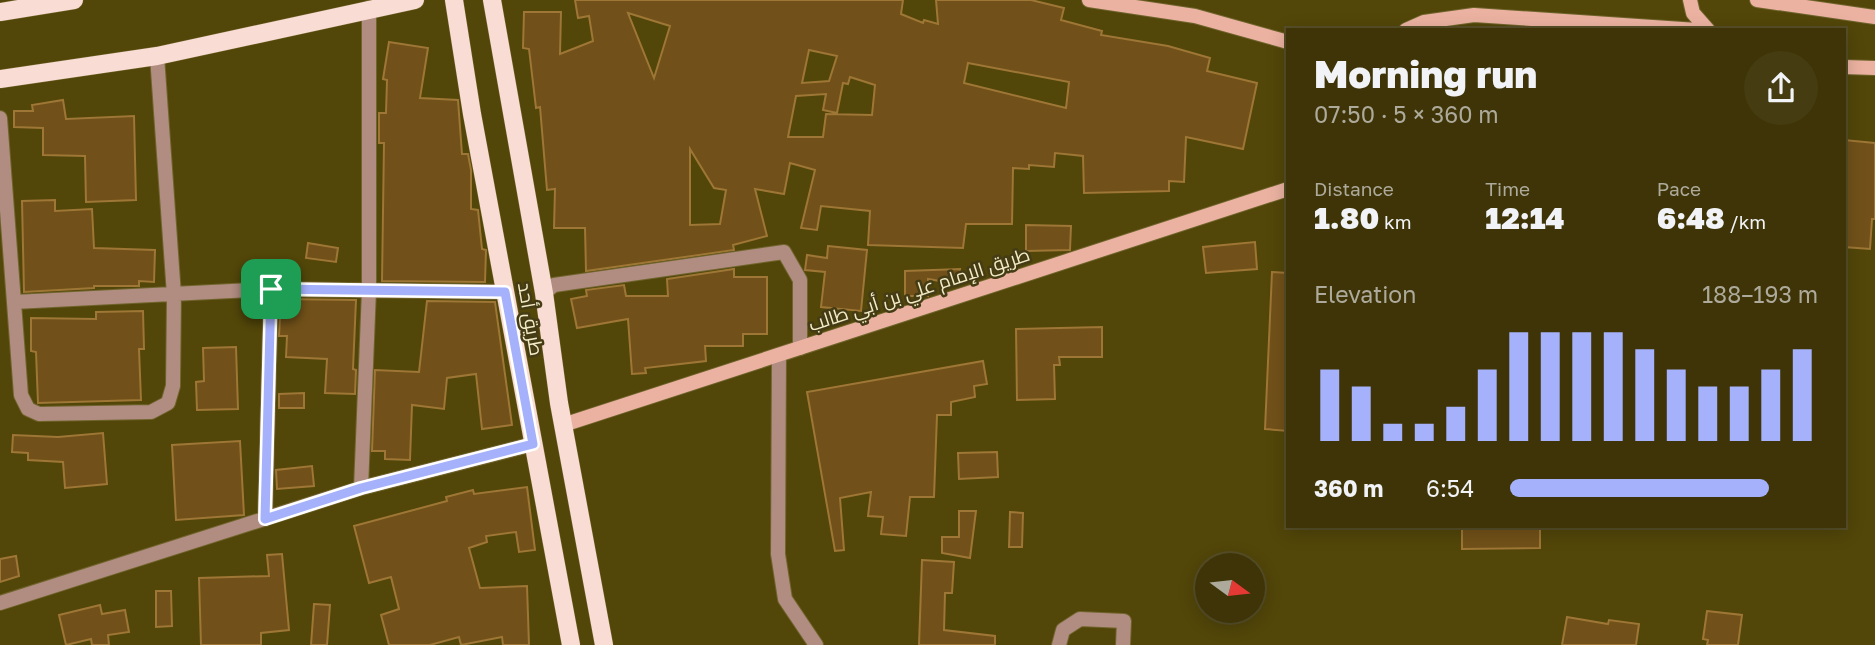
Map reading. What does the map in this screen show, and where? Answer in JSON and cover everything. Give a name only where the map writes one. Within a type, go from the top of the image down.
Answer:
[{"type":"main road","points":[[0,12],[74,0]]},
{"type":"main road","points":[[0,79],[157,56],[415,0]]},
{"type":"main road","name":"طريق أحد","points":[[454,0],[571,645]]},
{"type":"main road","name":"طريق أحد","points":[[492,0],[544,293],[563,425],[604,645]]},
{"type":"street","points":[[1089,0],[1195,16],[1286,41]]},
{"type":"street","points":[[1690,0],[1693,13],[1706,28]]},
{"type":"street","points":[[1756,0],[1875,17]]},
{"type":"street","points":[[361,488],[369,290],[369,8]]},
{"type":"street","points":[[1410,28],[1424,22],[1474,15],[1667,28]]},
{"type":"street","points":[[0,118],[21,395],[29,409],[39,414],[151,412],[168,403],[173,386],[174,295],[157,56]]},
{"type":"street","points":[[1846,67],[1875,68]]},
{"type":"street","name":"طريق الإمام علي بن أبي طالب","points":[[563,425],[1286,190]]},
{"type":"street","points":[[544,293],[554,285],[785,252],[800,280],[800,348]]},
{"type":"street","points":[[14,302],[271,289],[505,292]]},
{"type":"street","points":[[265,519],[271,289]]},
{"type":"street","points":[[779,355],[778,554],[785,599],[816,645]]},
{"type":"street","points":[[0,603],[361,488],[533,444]]},
{"type":"street","points":[[1059,645],[1063,630],[1080,619],[1113,619],[1124,621],[1123,645]]},
{"type":"building","points":[[575,0],[903,0],[901,14],[923,23],[924,20],[938,24],[936,0],[1031,0],[1064,8],[1061,20],[1102,31],[1101,35],[1168,46],[1210,58],[1207,71],[1257,83],[1243,149],[1186,137],[1184,182],[1169,181],[1169,191],[1084,193],[1083,156],[1055,153],[1054,167],[1029,165],[1029,169],[1013,168],[1012,224],[966,224],[963,248],[868,245],[870,211],[821,206],[817,230],[801,228],[815,170],[790,163],[784,194],[755,189],[767,236],[733,245],[734,250],[586,271],[585,228],[554,228],[555,189],[547,190],[540,107],[536,108],[529,49],[523,48],[524,12],[561,12],[560,54],[593,41],[589,16],[578,18]],"holes":[[[628,13],[670,26],[654,78]],[[809,50],[837,56],[829,81],[802,83]],[[968,63],[1069,82],[1066,108],[964,83]],[[850,77],[875,85],[872,115],[826,114],[823,137],[788,137],[796,96],[826,94],[823,110],[837,113],[843,83],[848,84]],[[690,149],[714,188],[726,190],[720,224],[690,225]]]},
{"type":"building","points":[[389,42],[428,48],[420,98],[458,100],[462,154],[468,154],[471,170],[471,209],[478,210],[482,249],[486,250],[485,282],[382,281],[384,143],[379,143],[379,113],[386,113],[387,80],[383,79]]},
{"type":"building","points":[[63,100],[66,119],[134,116],[136,200],[86,202],[85,156],[43,155],[43,128],[14,127],[14,111],[33,111],[32,105]]},
{"type":"building","points":[[1846,140],[1875,143],[1875,219],[1872,219],[1870,249],[1846,247]]},
{"type":"building","points":[[55,200],[55,211],[92,209],[94,248],[155,250],[154,282],[139,281],[139,286],[94,286],[24,292],[22,201]]},
{"type":"building","points":[[1026,225],[1071,226],[1070,250],[1026,251]]},
{"type":"building","points":[[1255,242],[1257,269],[1206,273],[1203,247]]},
{"type":"building","points":[[308,243],[338,248],[336,262],[306,258]]},
{"type":"building","points":[[828,246],[867,250],[861,311],[821,307],[825,272],[805,270],[807,255],[827,258]]},
{"type":"building","points":[[734,269],[734,277],[767,277],[767,334],[743,334],[743,346],[705,346],[706,361],[645,368],[646,373],[632,374],[628,319],[577,328],[571,299],[587,296],[586,290],[624,285],[626,296],[668,296],[667,279]]},
{"type":"building","points":[[960,269],[958,284],[928,279],[928,296],[905,296],[905,271]]},
{"type":"building","points":[[1272,272],[1286,273],[1286,431],[1265,429]]},
{"type":"building","points":[[281,299],[356,300],[353,369],[356,370],[355,394],[325,393],[327,359],[286,357],[287,336],[279,336]]},
{"type":"building","points":[[427,301],[495,302],[512,425],[482,429],[476,374],[447,378],[444,409],[412,405],[410,460],[385,459],[385,451],[372,451],[375,370],[419,372]]},
{"type":"building","points":[[143,311],[144,349],[139,349],[141,400],[38,403],[36,352],[31,351],[31,318],[96,319],[96,312]]},
{"type":"building","points":[[1102,327],[1102,357],[1059,357],[1060,365],[1054,365],[1055,399],[1017,400],[1016,329]]},
{"type":"building","points":[[236,347],[238,409],[197,410],[196,382],[204,381],[203,348]]},
{"type":"building","points":[[983,361],[987,384],[974,386],[975,397],[951,402],[951,415],[937,415],[934,497],[910,497],[906,536],[881,534],[883,517],[868,516],[871,492],[840,498],[844,550],[835,551],[807,392]]},
{"type":"building","points":[[304,393],[304,408],[279,408],[279,394]]},
{"type":"building","points":[[103,433],[107,484],[65,488],[63,462],[28,460],[28,453],[12,452],[13,435],[58,437]]},
{"type":"building","points":[[240,441],[244,515],[176,520],[172,445]]},
{"type":"building","points":[[997,452],[998,477],[959,479],[958,453]]},
{"type":"building","points":[[312,466],[314,486],[277,489],[276,470]]},
{"type":"building","points":[[527,487],[535,550],[519,552],[516,532],[486,536],[487,542],[469,548],[480,588],[527,586],[529,645],[503,645],[502,637],[461,645],[459,637],[430,645],[389,645],[381,615],[399,609],[391,577],[369,583],[354,526],[447,501],[446,497],[473,490],[474,494]]},
{"type":"building","points":[[959,511],[976,511],[970,558],[942,553],[942,537],[959,537]]},
{"type":"building","points":[[1010,512],[1023,513],[1022,547],[1009,547]]},
{"type":"building","points":[[1462,528],[1540,528],[1540,548],[1462,549]]},
{"type":"building","points":[[282,554],[289,630],[261,633],[261,645],[201,645],[199,578],[269,576],[267,555]]},
{"type":"building","points":[[16,556],[19,576],[0,582],[0,559]]},
{"type":"building","points":[[922,560],[954,562],[952,593],[945,593],[944,630],[995,636],[995,645],[919,645]]},
{"type":"building","points":[[156,591],[171,591],[172,626],[156,627]]},
{"type":"building","points":[[314,604],[330,605],[327,645],[311,645]]},
{"type":"building","points":[[100,605],[102,614],[125,610],[129,632],[108,635],[109,645],[92,645],[91,639],[66,645],[59,615]]},
{"type":"building","points":[[1707,611],[1742,615],[1738,645],[1707,645],[1708,640],[1703,639]]},
{"type":"building","points":[[1567,617],[1608,624],[1609,620],[1639,624],[1636,645],[1562,645]]},
{"type":"route","points":[[271,289],[505,292],[533,444],[361,488],[265,519],[271,289]]}]
